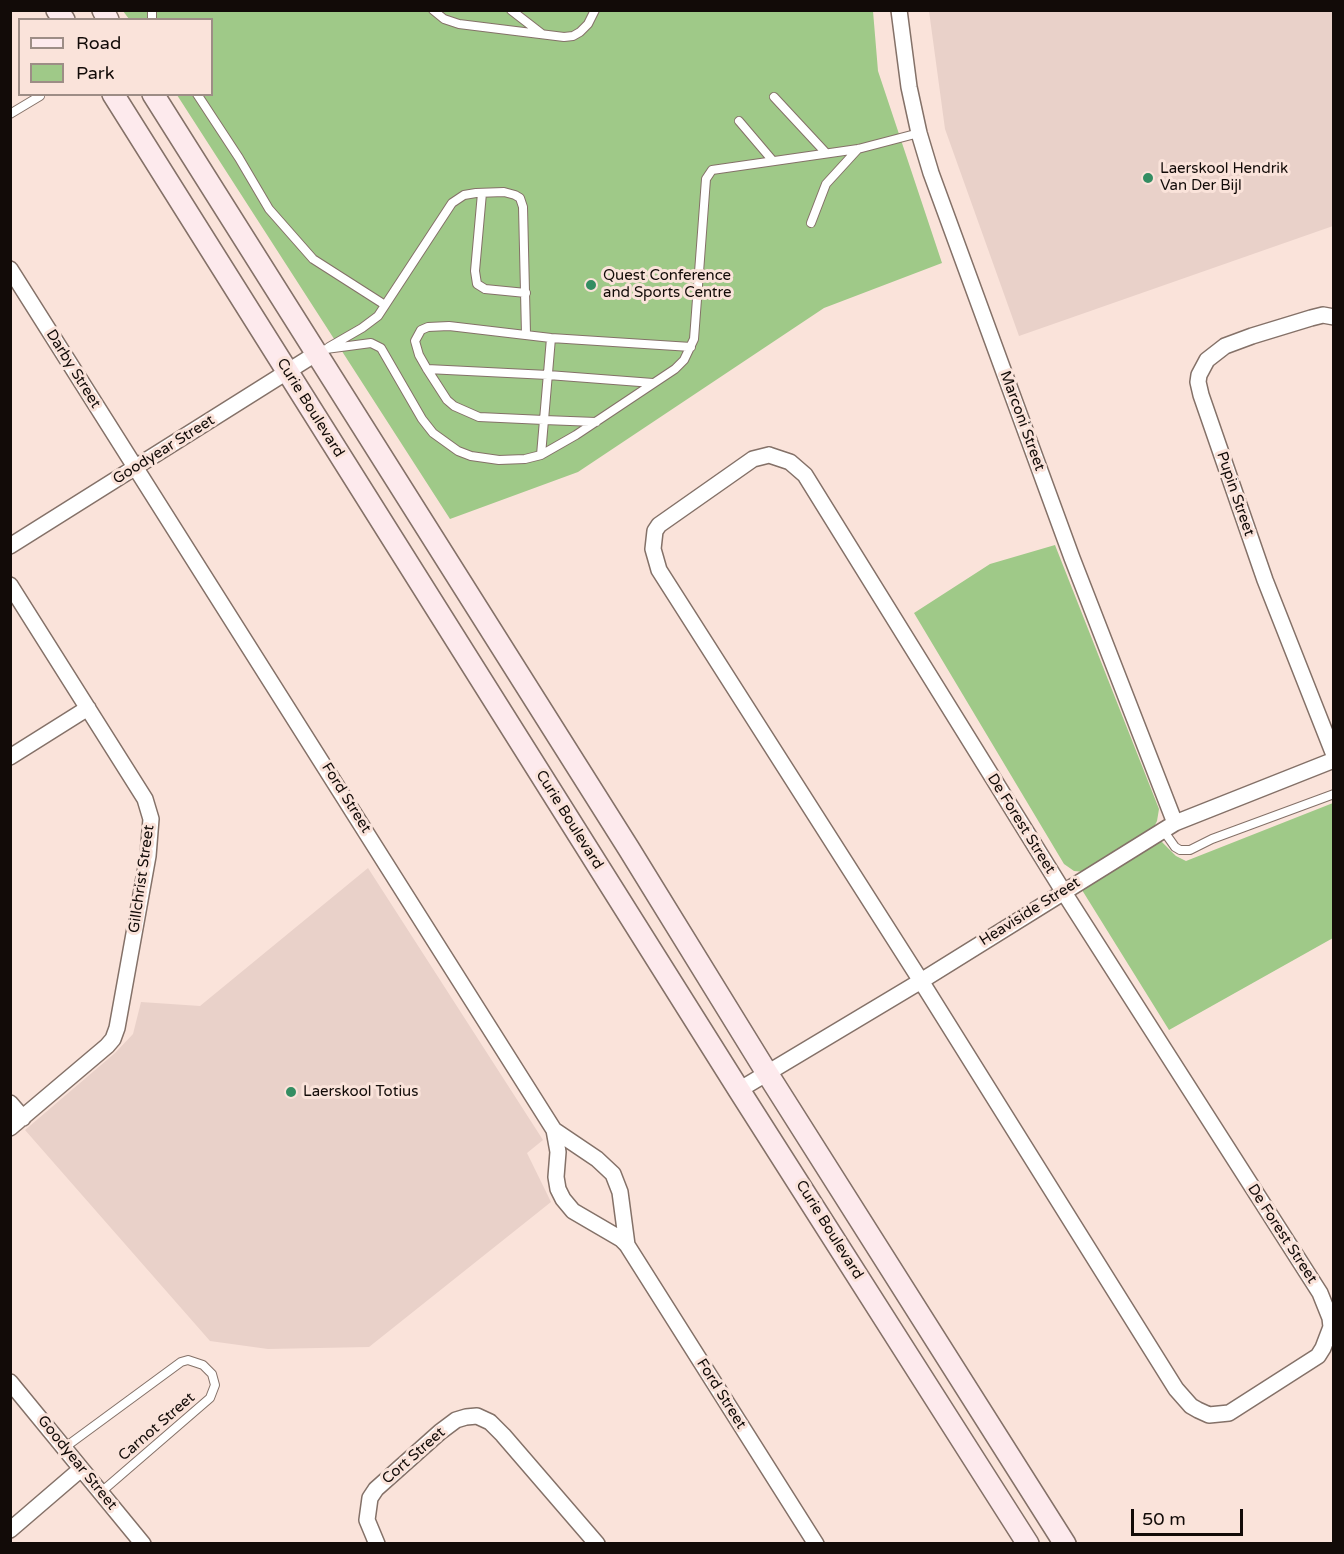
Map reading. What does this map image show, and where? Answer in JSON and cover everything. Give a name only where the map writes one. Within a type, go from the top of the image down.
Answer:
[{"type":"street","name":"Marconi Street","points":[[900,10],[909,87],[919,134],[931,174],[1169,827]]},
{"type":"street","name":"Curie Boulevard","points":[[114,96],[1022,1535]]},
{"type":"street","points":[[154,96],[321,351],[422,523],[1065,1544]]},
{"type":"street","name":"Darby Street","points":[[10,269],[136,468]]},
{"type":"street","name":"Pupin Street","points":[[1334,317],[1323,315],[1311,318],[1225,346],[1207,360],[1198,382],[1265,580],[1334,755]]},
{"type":"street","name":"Goodyear Street","points":[[10,546],[321,351]]},
{"type":"street","name":"De Forest Street","points":[[769,455],[779,457],[790,462],[805,475],[1063,891],[1320,1293],[1330,1318],[1330,1327],[1323,1348],[1311,1362],[1229,1413],[1209,1414],[1191,1406],[1176,1389],[921,981],[666,580],[655,558],[654,537],[658,525],[753,459],[769,455]]},
{"type":"street","name":"Ford Street","points":[[136,468],[554,1130],[558,1152],[556,1176],[563,1199],[573,1211],[621,1239],[627,1245],[816,1544]]},
{"type":"street","points":[[394,542],[422,523]]},
{"type":"street","name":"Gillchrist Street","points":[[10,585],[145,799],[151,819],[148,856],[117,1028],[113,1039],[10,1128]]},
{"type":"street","points":[[10,757],[88,708]]},
{"type":"street","name":"Heaviside Street","points":[[740,1090],[1169,827],[1334,760]]},
{"type":"street","points":[[601,870],[629,849]]},
{"type":"street","points":[[10,1103],[23,1118]]},
{"type":"street","name":"Ford Street","points":[[554,1130],[597,1158],[613,1174],[620,1192],[627,1245]]},
{"type":"street","points":[[889,1325],[916,1307]]},
{"type":"street","name":"Goodyear Street","points":[[10,1382],[143,1544]]},
{"type":"street","name":"Cort Street","points":[[377,1544],[367,1520],[370,1498],[376,1489],[456,1420],[477,1416],[490,1422],[503,1435],[597,1544]]},
{"type":"street","points":[[10,1530],[81,1469]]},
{"type":"street","points":[[1022,1535],[1044,1509]]},
{"type":"lane","points":[[433,10],[444,19],[459,24],[564,38],[573,36],[588,24],[596,10]]},
{"type":"lane","points":[[511,10],[543,35]]},
{"type":"lane","points":[[10,114],[40,96]]},
{"type":"lane","points":[[198,96],[269,209],[313,259],[385,305]]},
{"type":"lane","points":[[774,97],[826,153]]},
{"type":"lane","points":[[740,121],[773,161]]},
{"type":"lane","points":[[321,351],[371,344],[381,348],[422,419],[433,433],[458,451],[471,456],[499,460],[525,459],[541,455],[596,422],[675,369],[684,360],[694,339],[708,175],[712,170],[858,149],[919,134]]},
{"type":"lane","points":[[811,223],[826,184],[858,149]]},
{"type":"lane","points":[[321,351],[373,321],[452,203],[464,195],[482,193],[511,193],[520,198],[523,207],[526,334]]},
{"type":"lane","points":[[482,193],[475,271],[477,284],[485,289],[526,293]]},
{"type":"lane","points":[[596,422],[479,417],[463,411],[447,400],[419,355],[415,341],[421,330],[428,327],[449,326],[551,338],[691,347]]},
{"type":"lane","points":[[541,455],[551,338]]},
{"type":"lane","points":[[427,369],[653,383]]},
{"type":"lane","points":[[1169,827],[1170,843],[1180,850],[1190,850],[1212,839],[1334,794]]},
{"type":"lane","name":"Carnot Street","points":[[64,1448],[180,1362],[188,1360],[203,1365],[212,1374],[215,1385],[210,1398],[100,1492]]},
{"type":"shaded area","name":"Laerskool Hendrik Van Der Bijl","points":[[929,11],[1333,11],[1333,226],[1019,336],[945,129]]},
{"type":"shaded area","name":"Laerskool Totius","points":[[368,868],[543,1140],[527,1153],[551,1202],[369,1347],[268,1349],[210,1341],[25,1130],[115,1053],[133,1034],[141,1002],[200,1006]]},
{"type":"green space","name":"Quest Conference and Sports Centre","points":[[123,11],[873,11],[878,71],[942,263],[824,308],[578,472],[450,519],[178,96],[213,96],[213,18],[128,18]]},
{"type":"green space","points":[[1055,545],[1159,809],[1153,829],[1085,872],[1074,871],[1064,864],[914,613],[990,564]]},
{"type":"green space","points":[[1333,803],[1333,938],[1169,1030],[1082,890],[1161,841],[1176,856],[1186,861]]},
{"type":"place","name":"Laerskool Hendrik Van Der Bijl","points":[[1148,178]]},
{"type":"place","name":"Quest Conference and Sports Centre","points":[[591,285]]},
{"type":"place","name":"Laerskool Totius","points":[[291,1092]]}]
